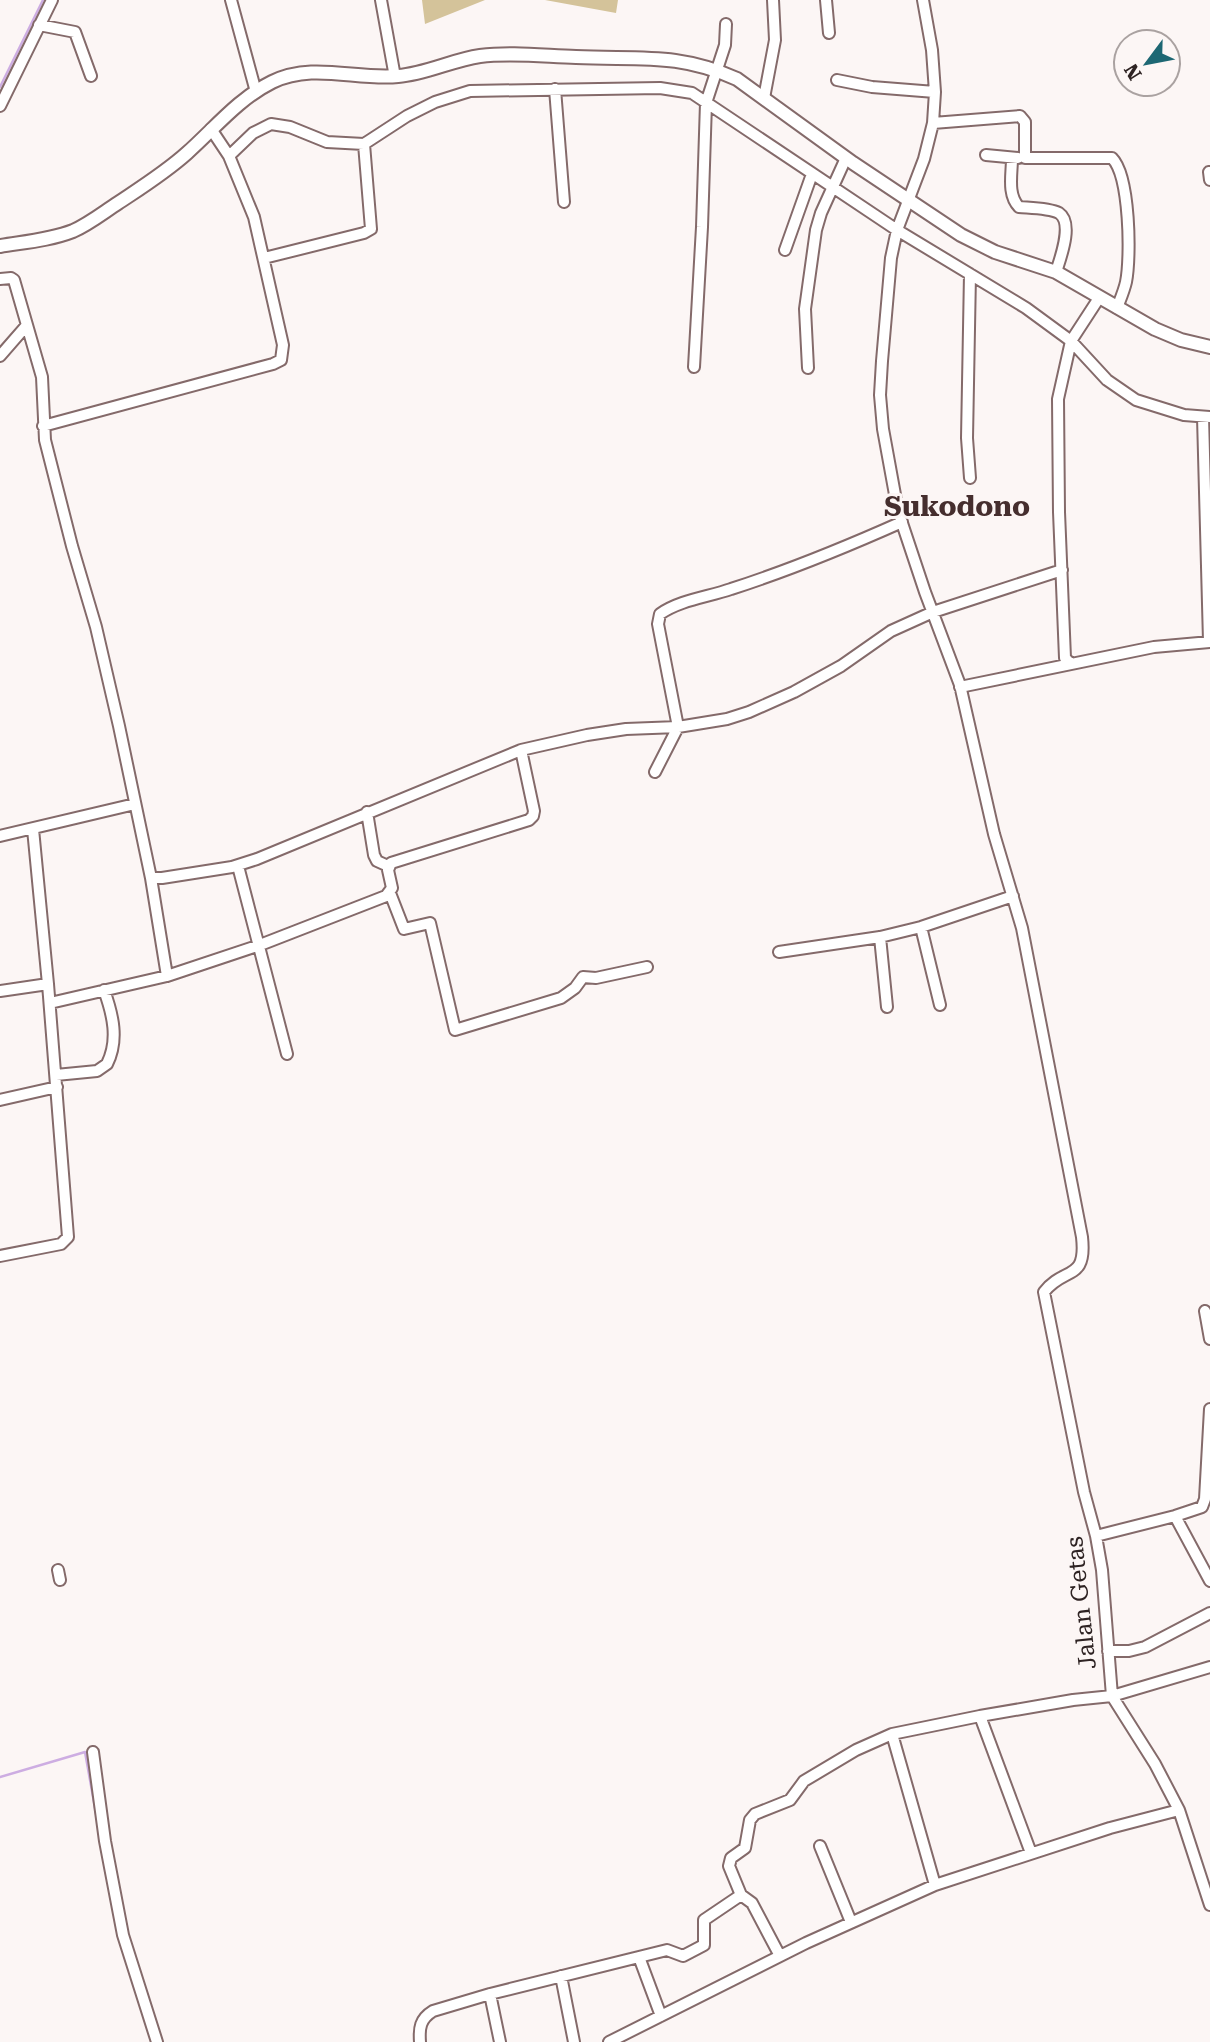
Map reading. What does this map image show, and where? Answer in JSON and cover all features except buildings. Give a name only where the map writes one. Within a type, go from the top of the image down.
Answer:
[{"type":"main road","points":[[1,244],[45,239],[74,230],[163,173],[213,132],[231,110],[256,92],[293,74],[312,71],[395,77],[416,74],[451,62],[502,54],[665,58],[737,79],[908,203],[961,235],[995,252],[1056,272],[1117,308],[1181,340],[1210,347]]},
{"type":"street","points":[[0,106],[52,0]]},
{"type":"street","points":[[231,0],[256,92]]},
{"type":"street","points":[[381,0],[395,77]]},
{"type":"street","points":[[764,98],[775,40],[773,0]]},
{"type":"street","points":[[826,0],[829,33]]},
{"type":"street","points":[[779,952],[921,928],[1013,896],[994,834],[960,687],[902,522],[887,451],[880,396],[888,282],[898,228],[925,159],[933,123],[935,92],[932,50],[923,0]]},
{"type":"street","points":[[694,368],[707,100],[725,45],[726,24]]},
{"type":"street","points":[[39,25],[75,32],[90,76]]},
{"type":"street","points":[[837,79],[872,87],[935,92]]},
{"type":"street","points":[[555,89],[564,202]]},
{"type":"street","points":[[228,154],[253,133],[271,124],[290,127],[327,142],[364,144],[407,116],[435,102],[470,91],[675,89],[692,93],[707,100],[832,187],[1073,338],[1107,380],[1136,400],[1184,415],[1207,417],[1210,642],[1154,646],[960,687]]},
{"type":"street","points":[[933,123],[1020,116],[1025,122],[1025,158]]},
{"type":"street","points":[[43,426],[281,360],[283,345],[254,217],[228,154],[213,132]]},
{"type":"street","points":[[264,258],[371,229],[364,144]]},
{"type":"street","points":[[986,155],[1012,158],[1109,156],[1116,162],[1124,184],[1129,240],[1126,282],[1117,308]]},
{"type":"street","points":[[808,368],[805,309],[814,243],[821,213],[846,158]]},
{"type":"street","points":[[1012,158],[1012,196],[1016,204],[1019,207],[1057,212],[1063,218],[1066,232],[1056,272]]},
{"type":"street","points":[[785,250],[812,174]]},
{"type":"street","points":[[970,274],[967,438],[970,478]]},
{"type":"street","points":[[0,279],[14,280],[42,377],[45,440],[102,652],[151,878],[167,976]]},
{"type":"street","points":[[1070,663],[1065,658],[1058,399],[1073,338],[1100,298]]},
{"type":"street","points":[[0,356],[27,325]]},
{"type":"street","points":[[655,772],[678,727],[658,624],[660,614],[673,607],[823,557],[902,522]]},
{"type":"street","points":[[151,878],[238,866],[522,750],[626,729],[678,727],[727,719],[766,705],[841,666],[891,631],[933,612],[1062,570]]},
{"type":"street","points":[[388,866],[395,861],[529,820],[533,816],[522,750]]},
{"type":"street","points":[[0,836],[135,804]]},
{"type":"street","points":[[367,812],[373,855],[377,861],[388,866]]},
{"type":"street","points":[[0,1256],[61,1244],[67,1240],[57,1087],[33,829]]},
{"type":"street","points":[[238,866],[287,1054]]},
{"type":"street","points":[[388,866],[392,888],[390,893],[404,929],[430,923],[455,1030],[561,998],[585,976],[596,978],[647,967]]},
{"type":"street","points":[[50,1003],[167,976],[257,946],[390,893]]},
{"type":"street","name":"Jalan Getas","points":[[1013,896],[1041,1017],[1084,1256],[1074,1270],[1048,1286],[1044,1292],[1084,1492],[1096,1536],[1105,1595],[1112,1696],[1161,1774],[1179,1810],[1210,1905]]},
{"type":"street","points":[[921,928],[940,1006]]},
{"type":"street","points":[[880,937],[887,1007]]},
{"type":"street","points":[[0,991],[48,984]]},
{"type":"street","points":[[56,1075],[97,1071],[107,1064],[114,1039],[114,1024],[104,990]]},
{"type":"street","points":[[0,1100],[57,1087]]},
{"type":"street","points":[[1205,1311],[1210,1339]]},
{"type":"street","points":[[1096,1536],[1198,1509],[1204,1502],[1210,1410]]},
{"type":"street","points":[[1175,1516],[1210,1581]]},
{"type":"street","points":[[1108,1651],[1129,1651],[1145,1647],[1210,1613]]},
{"type":"street","points":[[780,1956],[752,1903],[741,1895],[729,1862],[745,1848],[750,1820],[755,1814],[790,1800],[804,1781],[856,1749],[892,1734],[980,1716],[1112,1696],[1210,1667]]},
{"type":"street","points":[[980,1716],[1031,1853]]},
{"type":"street","points":[[892,1734],[935,1885]]},
{"type":"street","points":[[93,1752],[105,1841],[123,1935],[157,2042]]},
{"type":"street","points":[[609,2042],[780,1956],[935,1885],[1110,1828],[1179,1810]]},
{"type":"street","points":[[820,1846],[851,1922]]},
{"type":"street","points":[[420,2042],[421,2023],[424,2016],[433,2011],[639,1956],[667,1950],[681,1956],[701,1947],[705,1942],[704,1920],[741,1895]]},
{"type":"street","points":[[639,1956],[661,2016]]},
{"type":"street","points":[[561,1976],[574,2042]]},
{"type":"street","points":[[491,1994],[500,2042]]},
{"type":"shaded area","points":[[422,0],[485,0],[425,24]]},
{"type":"shaded area","points":[[545,0],[618,0],[616,13]]},
{"type":"waterway","points":[[0,87],[43,0]]},
{"type":"waterway","points":[[0,1777],[85,1752],[97,1819]]},
{"type":"district","name":"Sukodono","points":[[957,506]]}]
